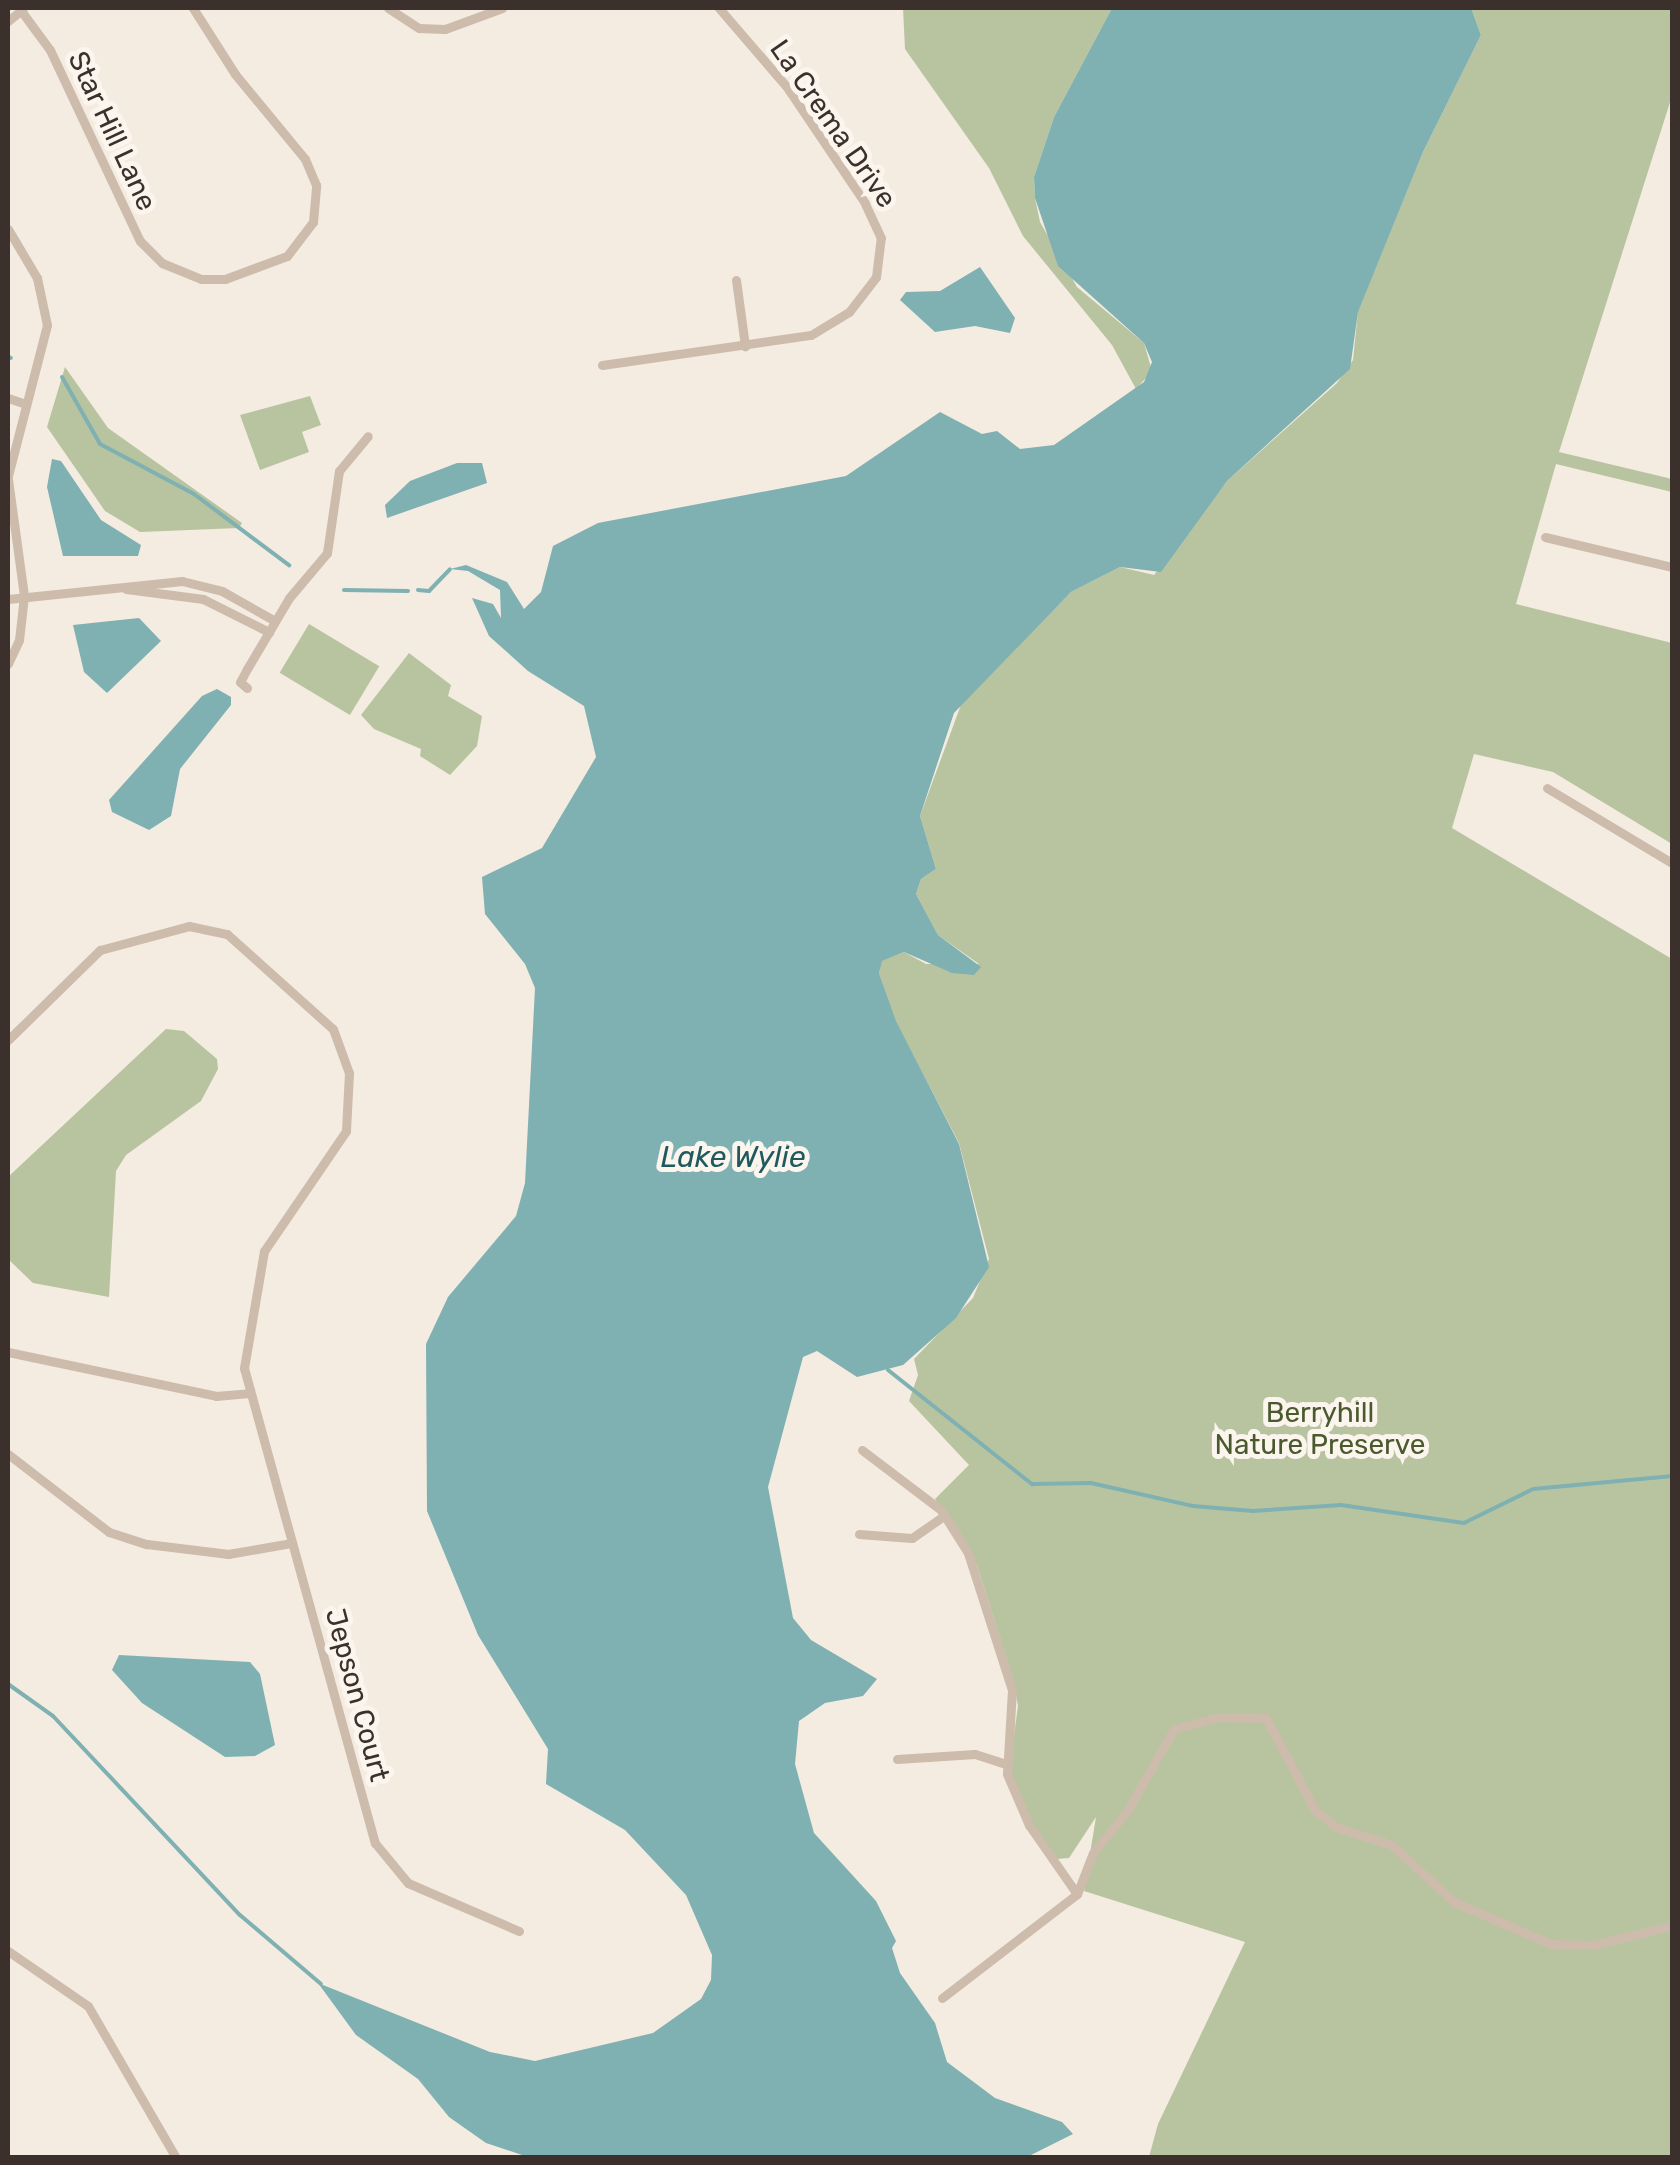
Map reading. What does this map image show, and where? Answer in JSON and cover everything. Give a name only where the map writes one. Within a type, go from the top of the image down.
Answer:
[{"type":"street","name":"Star Hill Lane","points":[[22,8],[50,50],[140,242],[162,263],[201,279],[226,279],[288,256],[313,222],[316,185],[305,159],[235,74],[193,8]]},
{"type":"street","points":[[8,21],[22,8]]},
{"type":"street","points":[[388,8],[420,28],[445,30],[502,8]]},
{"type":"street","name":"La Crema Drive","points":[[602,365],[811,335],[836,322],[870,290],[882,252],[865,203],[786,86],[719,8]]},
{"type":"street","points":[[8,229],[36,278],[47,324],[8,478],[24,596],[19,640],[8,664]]},
{"type":"street","points":[[736,280],[745,346]]},
{"type":"street","points":[[8,398],[25,404]]},
{"type":"street","points":[[246,688],[240,681],[275,621],[326,553],[339,471],[368,436]]},
{"type":"street","points":[[1545,536],[1672,567]]},
{"type":"street","points":[[8,599],[190,582],[275,621]]},
{"type":"street","points":[[126,590],[203,599],[269,632]]},
{"type":"street","points":[[1547,788],[1672,862]]},
{"type":"street","name":"Jepson Court","points":[[8,1040],[100,950],[189,926],[227,934],[307,999],[333,1029],[351,1091],[346,1131],[264,1251],[244,1368],[375,1843],[408,1883],[519,1931]]},
{"type":"street","points":[[8,1354],[216,1396],[250,1393]]},
{"type":"street","points":[[862,1450],[945,1516],[976,1570],[1012,1690],[1004,1764],[1028,1825],[1077,1894]]},
{"type":"street","points":[[8,1454],[109,1532],[147,1544],[228,1554],[292,1544]]},
{"type":"street","points":[[859,1534],[912,1538],[945,1516]]},
{"type":"street","points":[[942,1998],[1077,1894],[1093,1852],[1127,1811],[1174,1728],[1246,1715],[1272,1723],[1298,1785],[1327,1822],[1392,1845],[1454,1902],[1564,1946],[1672,1926]]},
{"type":"street","points":[[897,1760],[975,1754],[1004,1764]]},
{"type":"street","points":[[8,1951],[88,2006],[176,2158]]},
{"type":"green space","points":[[903,8],[1112,8],[1054,117],[1034,177],[1035,198],[1040,222],[1077,287],[1144,343],[1152,371],[1136,389],[1112,345],[1023,236],[989,168],[905,49]]},
{"type":"green space","name":"Berryhill Nature Preserve","points":[[1471,8],[1672,8],[1672,96],[1559,452],[1672,479],[1672,492],[1556,464],[1516,604],[1672,643],[1672,844],[1553,772],[1474,754],[1452,828],[1672,959],[1672,2157],[1149,2157],[1158,2124],[1245,1942],[1084,1891],[1096,1817],[1069,1858],[1057,1859],[1027,1817],[1009,1771],[1018,1706],[1013,1679],[977,1565],[935,1499],[969,1465],[909,1401],[918,1375],[914,1359],[973,1298],[989,1259],[959,1143],[896,1022],[879,973],[881,961],[904,952],[926,964],[979,964],[938,935],[916,894],[921,879],[936,869],[920,816],[962,702],[1071,592],[1120,567],[1154,575],[1227,481],[1337,383],[1353,360],[1358,311],[1423,152],[1481,35]]},
{"type":"green space","points":[[65,367],[108,428],[242,523],[239,528],[140,532],[105,511],[47,427]]},
{"type":"green space","points":[[310,396],[321,425],[302,432],[309,452],[260,470],[240,415]]},
{"type":"green space","points":[[309,624],[379,666],[350,715],[280,673]]},
{"type":"green space","points":[[409,653],[451,685],[448,696],[482,716],[477,746],[450,775],[420,756],[421,749],[374,729],[361,715]]},
{"type":"green space","points":[[166,1029],[184,1031],[217,1059],[218,1069],[201,1101],[126,1155],[116,1171],[109,1297],[33,1283],[8,1259],[8,1177]]},
{"type":"water","name":"Lake Wylie","points":[[1112,8],[1471,8],[1481,35],[1423,152],[1358,312],[1350,369],[1227,481],[1161,572],[1120,567],[1071,592],[954,713],[920,816],[936,869],[921,879],[916,894],[938,935],[981,967],[974,975],[952,973],[904,952],[882,961],[879,973],[896,1021],[959,1144],[989,1267],[956,1318],[903,1365],[857,1377],[817,1351],[803,1357],[768,1487],[793,1618],[811,1640],[877,1679],[863,1696],[825,1703],[799,1721],[795,1764],[814,1833],[876,1901],[896,1941],[892,1948],[900,1973],[935,2023],[947,2062],[995,2098],[1062,2122],[1073,2134],[1025,2158],[528,2157],[486,2143],[449,2117],[418,2079],[356,2035],[318,1983],[490,2052],[535,2061],[653,2033],[701,1999],[711,1980],[712,1955],[686,1895],[625,1830],[546,1784],[548,1749],[478,1635],[427,1511],[426,1344],[448,1297],[516,1216],[525,1183],[535,988],[525,964],[485,914],[482,877],[542,848],[596,757],[584,706],[528,671],[489,636],[472,598],[493,604],[501,618],[500,590],[468,571],[450,569],[466,565],[507,582],[524,609],[541,592],[553,546],[598,523],[846,476],[940,412],[982,434],[997,431],[1020,449],[1054,445],[1144,382],[1152,362],[1144,343],[1058,266],[1035,198],[1034,177],[1054,117]]},
{"type":"water","points":[[980,267],[1015,318],[1010,333],[975,326],[935,332],[900,300],[906,292],[940,291]]},
{"type":"water","points":[[52,459],[61,461],[101,520],[141,545],[138,556],[63,556],[47,487]]},
{"type":"water","points":[[457,463],[482,463],[487,483],[387,518],[385,505],[410,481]]},
{"type":"water","points":[[139,618],[161,641],[107,693],[84,672],[73,625]]},
{"type":"water","points":[[217,689],[231,697],[231,705],[180,769],[171,816],[149,830],[112,812],[109,800],[202,696]]},
{"type":"water","points":[[119,1655],[250,1662],[260,1674],[275,1745],[255,1756],[225,1757],[142,1703],[112,1670]]},
{"type":"waterway","points":[[62,377],[100,444],[194,494],[289,565]]},
{"type":"waterway","points":[[418,590],[429,591],[450,569]]},
{"type":"waterway","points":[[344,590],[408,591]]},
{"type":"waterway","points":[[888,1370],[1032,1484],[1091,1483],[1193,1506],[1253,1511],[1341,1505],[1464,1523],[1533,1489],[1672,1476]]},
{"type":"waterway","points":[[8,1684],[53,1716],[240,1915],[321,1984]]}]
